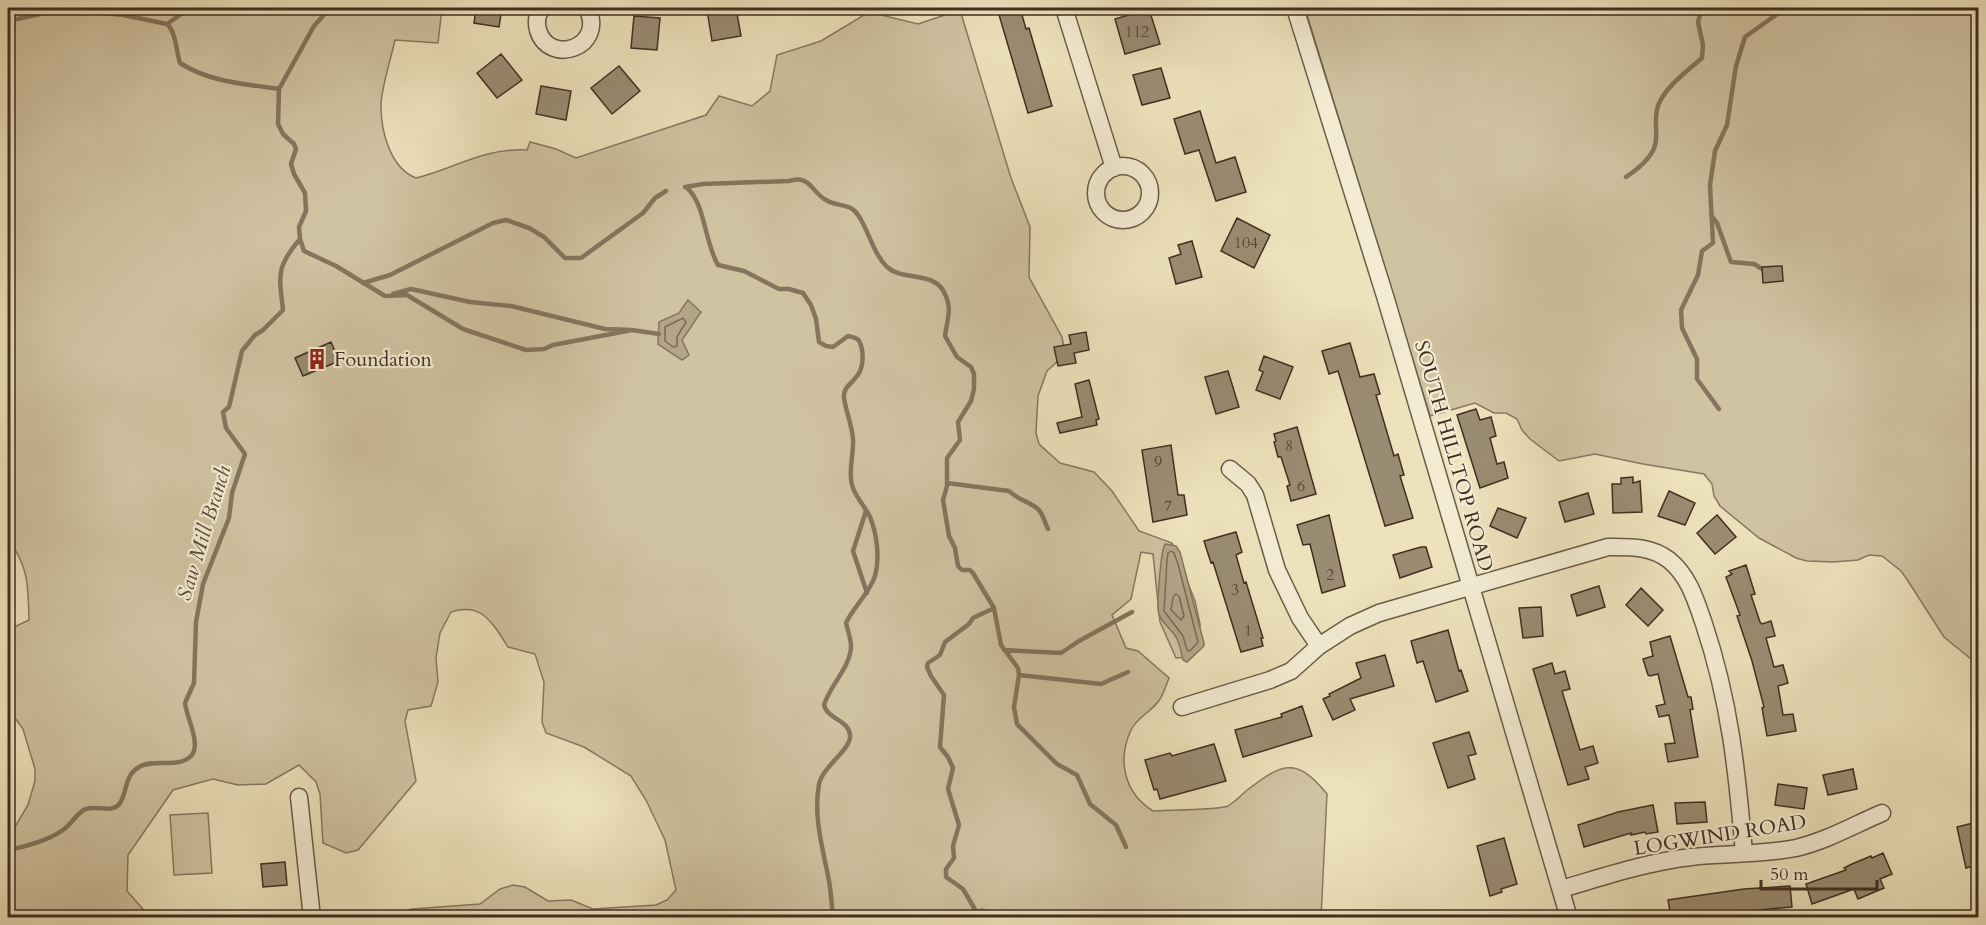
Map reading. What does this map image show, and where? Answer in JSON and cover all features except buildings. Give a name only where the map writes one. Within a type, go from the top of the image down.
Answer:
[{"type":"street","points":[[542,8],[537,20],[540,36],[556,48],[565,50],[581,44],[590,31],[591,15],[587,8]]},
{"type":"street","points":[[1064,8],[1114,168]]},
{"type":"street","name":"SOUTH HILLTOP ROAD","points":[[1294,8],[1385,296],[1569,918]]},
{"type":"street","points":[[1230,469],[1248,484],[1255,495],[1281,579],[1300,618],[1319,646]]},
{"type":"street","points":[[1182,707],[1270,680],[1291,671],[1319,646],[1350,626],[1379,613],[1608,547],[1651,549],[1670,561],[1683,575],[1694,596],[1722,687],[1737,764],[1744,853]]},
{"type":"street","points":[[299,797],[312,918]]},
{"type":"street","name":"LOGWIND ROAD","points":[[1561,889],[1656,863],[1689,857],[1775,851],[1807,845],[1882,813]]},
{"type":"shaded area","points":[[8,8],[442,8],[438,43],[395,40],[383,91],[381,116],[389,148],[400,166],[416,178],[483,155],[511,150],[527,150],[530,142],[556,149],[576,158],[706,115],[719,96],[752,106],[770,91],[777,55],[821,41],[869,12],[918,24],[960,10],[1011,178],[1030,227],[1029,277],[1062,337],[1064,348],[1059,360],[1047,371],[1038,396],[1036,433],[1039,444],[1060,463],[1094,472],[1112,491],[1139,531],[1172,543],[1195,601],[1200,624],[1199,650],[1188,657],[1176,658],[1160,622],[1153,554],[1141,552],[1131,599],[1112,615],[1126,648],[1138,651],[1169,678],[1160,699],[1131,730],[1124,753],[1126,775],[1135,795],[1153,811],[1228,806],[1258,782],[1279,770],[1297,769],[1306,773],[1327,794],[1321,918],[1042,918],[1037,911],[1008,914],[981,909],[974,918],[382,917],[412,909],[480,904],[500,889],[513,885],[525,887],[548,901],[571,900],[593,909],[656,905],[667,900],[676,890],[665,840],[646,800],[631,776],[584,747],[546,733],[542,722],[544,682],[535,654],[508,647],[486,617],[471,610],[451,612],[440,633],[436,658],[438,682],[431,706],[408,710],[405,721],[416,781],[358,850],[346,853],[323,843],[320,794],[316,782],[299,765],[266,784],[238,785],[213,779],[173,790],[128,855],[127,891],[150,917],[8,917],[8,832],[15,827],[28,805],[35,781],[35,769],[23,729],[8,708],[8,630],[29,620],[24,568],[8,538]]},
{"type":"shaded area","points":[[1305,8],[1978,8],[1978,658],[1971,659],[1944,637],[1901,571],[1882,556],[1869,555],[1858,560],[1833,562],[1807,561],[1796,558],[1759,538],[1720,506],[1714,496],[1712,484],[1704,474],[1595,454],[1559,461],[1530,439],[1522,430],[1517,419],[1506,413],[1494,413],[1475,403],[1430,416]]},
{"type":"shaded area","points":[[208,813],[212,873],[174,875],[170,815]]},
{"type":"water","points":[[688,300],[701,312],[682,340],[689,355],[682,360],[658,344],[659,322],[679,313]]},
{"type":"water","points":[[1165,544],[1176,546],[1180,552],[1204,643],[1204,646],[1187,662],[1183,660],[1176,637],[1162,620],[1158,610],[1159,579]]},
{"type":"waterway","points":[[167,24],[184,12],[202,8]]},
{"type":"waterway","points":[[213,8],[273,10],[281,8]]},
{"type":"waterway","points":[[323,8],[323,16],[314,26],[279,89],[278,124],[296,149],[291,164],[305,193],[306,211],[299,227],[304,251],[336,266],[385,296],[407,295],[463,329],[526,350],[544,349],[553,345],[632,330]]},
{"type":"waterway","points":[[1626,177],[1641,166],[1653,151],[1656,139],[1656,115],[1661,99],[1677,80],[1702,58],[1703,45],[1698,22],[1702,8]]},
{"type":"waterway","points":[[1719,409],[1697,379],[1697,359],[1682,328],[1681,310],[1698,275],[1702,251],[1713,243],[1710,185],[1715,151],[1727,125],[1736,66],[1745,37],[1783,8]]},
{"type":"waterway","points":[[8,21],[63,9],[123,15],[167,24],[174,36],[180,63],[215,78],[279,89]]},
{"type":"waterway","points":[[685,187],[703,184],[805,181],[823,198],[855,211],[878,255],[887,267],[901,274],[933,281],[944,292],[949,309],[945,336],[957,357],[971,367],[974,374],[971,401],[958,422],[960,440],[947,458],[947,486],[943,500],[949,536],[955,548],[958,566],[962,570],[970,570],[973,573],[994,608],[1001,645],[1018,668],[1014,707],[1017,724],[1057,764],[1077,775],[1090,804],[1116,825],[1126,847]]},
{"type":"waterway","points":[[687,188],[698,203],[718,265],[744,271],[779,289],[803,293],[816,319],[819,342],[833,347],[848,336],[854,337],[860,343],[862,350],[861,369],[844,392],[844,398],[853,439],[852,485],[872,524],[876,538],[877,562],[872,582],[846,623],[851,644],[850,655],[824,705],[829,713],[846,726],[850,735],[847,746],[822,777],[817,796],[818,821],[830,886],[833,918]]},
{"type":"waterway","points":[[363,283],[390,275],[493,223],[506,220],[529,228],[544,237],[565,258],[581,258],[643,213],[655,198],[666,191]]},
{"type":"waterway","points":[[1711,215],[1717,223],[1731,262],[1754,264],[1767,272]]},
{"type":"waterway","name":"Saw Mill Branch","points":[[8,850],[37,843],[57,834],[86,809],[109,809],[117,806],[131,775],[139,767],[151,763],[173,763],[186,760],[194,751],[194,738],[185,703],[194,683],[196,622],[203,584],[229,518],[232,493],[245,454],[226,428],[223,412],[229,407],[242,351],[255,335],[283,310],[281,272],[287,257],[300,239]]},
{"type":"waterway","points":[[393,294],[411,289],[470,302],[511,306],[605,329],[659,334]]},
{"type":"waterway","points":[[947,483],[1009,491],[1039,510],[1048,529]]},
{"type":"waterway","points":[[866,511],[853,551],[867,593]]},
{"type":"waterway","points":[[980,918],[963,889],[946,877],[946,869],[954,858],[953,846],[959,825],[948,789],[953,768],[940,747],[944,695],[927,667],[928,663],[940,655],[945,642],[969,624],[973,618],[994,608]]},
{"type":"waterway","points":[[1004,650],[1061,653],[1132,612]]},
{"type":"waterway","points":[[1019,675],[1101,684],[1128,672]]},
{"type":"place","name":"Foundation","points":[[317,359]]}]
